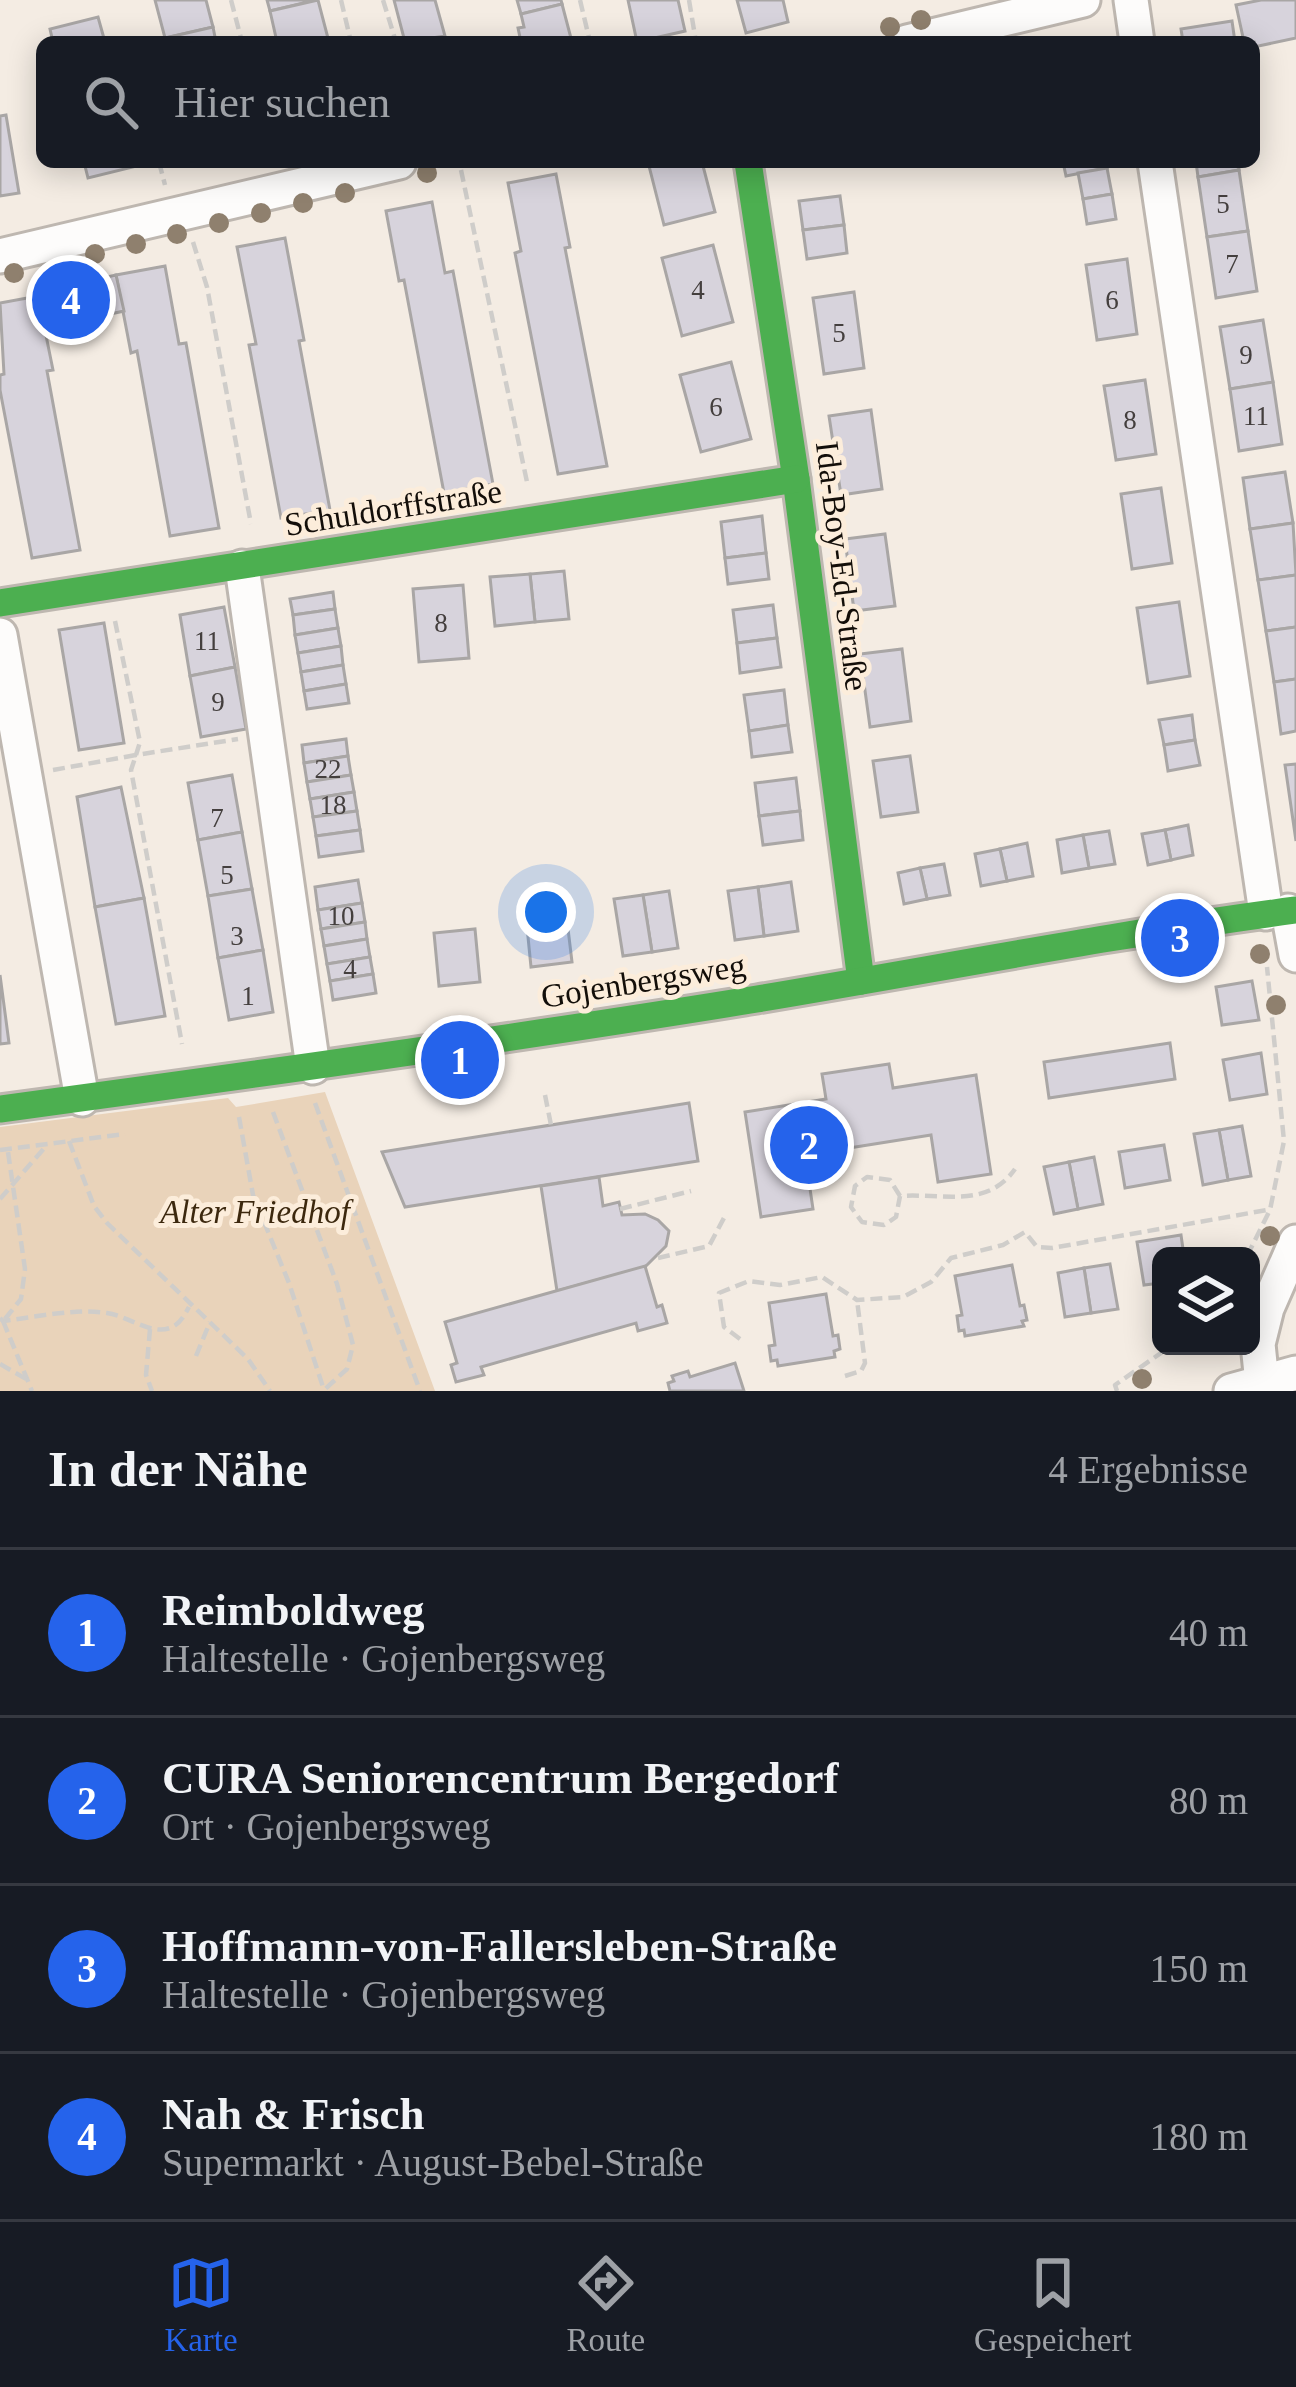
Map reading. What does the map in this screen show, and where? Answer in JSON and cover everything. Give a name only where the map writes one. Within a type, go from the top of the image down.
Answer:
[{"type":"street","points":[[932,36],[1083,0]]},
{"type":"street","points":[[1131,0],[1136,36]]},
{"type":"street","points":[[0,256],[374,168]]},
{"type":"street","name":"Ida-Boy-Ed-Straße","points":[[749,168],[796,479],[861,981]]},
{"type":"street","points":[[1156,168],[1283,911],[1281,956]]},
{"type":"street","name":"Schuldorffstraße","points":[[0,604],[796,479]]},
{"type":"street","points":[[250,566],[268,772],[313,1067]]},
{"type":"street","points":[[0,635],[82,1099]]},
{"type":"street","name":"Gojenbergsweg","points":[[0,1108],[313,1067],[1283,911]]},
{"type":"street","points":[[1246,1387],[1267,1308],[1296,1242]]},
{"type":"street","points":[[1246,1387],[1296,1372]]},
{"type":"path","points":[[231,0],[240,36]]},
{"type":"path","points":[[341,0],[350,36]]},
{"type":"path","points":[[383,0],[394,36]]},
{"type":"path","points":[[580,0],[589,36]]},
{"type":"path","points":[[689,0],[695,36]]},
{"type":"path","points":[[161,168],[169,198]]},
{"type":"path","points":[[461,170],[535,521]]},
{"type":"path","points":[[195,247],[207,287],[250,566]]},
{"type":"path","points":[[109,587],[140,742],[131,770],[190,1085]]},
{"type":"path","points":[[26,775],[267,734]]},
{"type":"path","points":[[1252,1247],[1270,1210],[1284,1141],[1281,956]]},
{"type":"path","points":[[545,1095],[551,1125]]},
{"type":"path","points":[[314,1103],[420,1391]]},
{"type":"path","points":[[239,1117],[253,1195],[289,1283],[323,1390],[347,1369],[353,1345],[337,1284],[273,1112]]},
{"type":"path","points":[[69,1142],[94,1205],[107,1223],[248,1359],[270,1391]]},
{"type":"path","points":[[0,1198],[46,1144]]},
{"type":"path","points":[[1,1320],[21,1299],[25,1269],[8,1150]]},
{"type":"path","points":[[901,1196],[989,1194],[1016,1169]]},
{"type":"path","points":[[867,1177],[890,1180],[901,1196],[896,1216],[884,1225],[862,1222],[851,1207],[855,1186],[867,1177]]},
{"type":"path","points":[[620,1209],[691,1191]]},
{"type":"path","points":[[740,1339],[724,1327],[718,1293],[749,1281],[780,1285],[822,1276],[857,1300],[903,1298],[931,1282],[951,1258],[1003,1246],[1025,1232],[1037,1247],[1052,1248],[1267,1210]]},
{"type":"path","points":[[658,1258],[709,1246],[724,1216]]},
{"type":"path","points":[[845,1376],[861,1371],[866,1363],[857,1300]]},
{"type":"path","points":[[1,1320],[108,1313],[132,1318],[150,1329],[168,1329],[182,1320],[190,1305]]},
{"type":"path","points":[[1,1320],[32,1391]]},
{"type":"path","points":[[196,1356],[210,1322]]},
{"type":"path","points":[[150,1329],[146,1375],[152,1391]]},
{"type":"path","points":[[1117,1391],[1115,1385],[1158,1355]]},
{"type":"path","points":[[0,1364],[28,1381]]},
{"type":"green space","name":"Alter Friedhof","points":[[325,1092],[435,1391],[0,1391],[0,1127],[228,1098],[236,1107]]},
{"type":"building","points":[[155,0],[206,0],[213,27],[164,36]]},
{"type":"building","points":[[267,0],[316,0],[270,11]]},
{"type":"building","points":[[318,0],[327,36],[276,36],[270,11]]},
{"type":"building","points":[[394,0],[435,0],[445,36],[403,36]]},
{"type":"building","points":[[517,0],[561,0],[562,4],[521,14]]},
{"type":"building","points":[[628,0],[678,0],[685,31],[636,36]]},
{"type":"building","points":[[737,0],[783,0],[788,22],[746,33]]},
{"type":"building","points":[[1296,0],[1296,38],[1260,46],[1260,36],[1243,36],[1236,5]]},
{"type":"building","points":[[562,4],[570,36],[520,36],[518,28],[524,27],[521,14]]},
{"type":"building","points":[[98,17],[103,36],[52,36],[50,29]]},
{"type":"building","points":[[1232,21],[1234,36],[1182,36],[1181,29]]},
{"type":"building","points":[[213,27],[215,36],[174,36]]},
{"type":"building","points":[[6,115],[19,193],[0,196],[0,116]]},
{"type":"building","points":[[86,168],[129,168],[88,178]]},
{"type":"building","points":[[650,168],[704,168],[715,212],[664,225]]},
{"type":"building","points":[[1064,168],[1107,168],[1066,176]]},
{"type":"building","points":[[1107,168],[1112,194],[1083,199],[1078,173]]},
{"type":"building","points":[[1197,168],[1239,168],[1239,170],[1198,177]]},
{"type":"building","points":[[1239,170],[1248,231],[1207,237],[1198,177]]},
{"type":"building","points":[[556,174],[570,247],[565,248],[607,466],[558,474],[515,253],[521,251],[508,183]]},
{"type":"building","points":[[1112,194],[1116,219],[1087,224],[1083,199]]},
{"type":"building","points":[[840,196],[844,225],[803,230],[799,201]]},
{"type":"building","points":[[432,202],[445,273],[453,271],[493,484],[444,493],[404,280],[399,281],[386,211]]},
{"type":"building","points":[[844,225],[847,253],[807,259],[803,230]]},
{"type":"building","points":[[1248,231],[1257,291],[1216,298],[1207,237]]},
{"type":"building","points":[[285,238],[330,510],[281,518],[249,345],[256,344],[237,247]]},
{"type":"building","points":[[713,245],[733,322],[682,336],[662,258]]},
{"type":"building","points":[[1127,259],[1137,334],[1097,340],[1086,265]]},
{"type":"building","points":[[165,266],[179,344],[186,343],[219,528],[170,536],[137,351],[131,353],[116,275]]},
{"type":"building","points":[[116,275],[124,311],[45,328],[37,292]]},
{"type":"building","points":[[854,292],[864,368],[824,374],[813,298]]},
{"type":"building","points":[[38,296],[80,550],[32,558],[0,390],[0,375],[4,374],[0,303]]},
{"type":"building","points":[[1263,320],[1273,382],[1230,389],[1220,327]]},
{"type":"building","points":[[731,362],[751,439],[701,452],[680,375]]},
{"type":"building","points":[[1145,380],[1156,454],[1116,460],[1104,386]]},
{"type":"building","points":[[1273,382],[1282,444],[1239,451],[1230,389]]},
{"type":"building","points":[[871,410],[882,489],[841,495],[829,416]]},
{"type":"building","points":[[1285,472],[1293,523],[1250,529],[1243,478]]},
{"type":"building","points":[[1161,488],[1172,563],[1132,569],[1121,494]]},
{"type":"building","points":[[762,516],[766,553],[725,558],[721,522]]},
{"type":"building","points":[[1293,523],[1296,575],[1258,580],[1250,529]]},
{"type":"building","points":[[885,534],[895,606],[854,611],[845,539]]},
{"type":"building","points":[[766,553],[769,579],[728,584],[725,558]]},
{"type":"building","points":[[564,571],[569,619],[535,622],[530,574]]},
{"type":"building","points":[[530,574],[535,622],[495,626],[490,577]]},
{"type":"building","points":[[1296,575],[1296,627],[1266,631],[1258,580]]},
{"type":"building","points":[[463,585],[469,658],[419,662],[413,589]]},
{"type":"building","points":[[333,592],[335,609],[293,615],[290,599]]},
{"type":"building","points":[[1179,602],[1190,676],[1148,683],[1137,608]]},
{"type":"building","points":[[773,605],[777,638],[737,643],[733,610]]},
{"type":"building","points":[[224,607],[235,667],[190,676],[180,615]]},
{"type":"building","points":[[335,609],[338,628],[295,635],[293,615]]},
{"type":"building","points":[[104,623],[124,743],[79,750],[59,630]]},
{"type":"building","points":[[1296,627],[1296,679],[1274,682],[1266,631]]},
{"type":"building","points":[[338,628],[341,646],[298,653],[295,635]]},
{"type":"building","points":[[777,638],[781,667],[740,673],[737,643]]},
{"type":"building","points":[[341,646],[343,665],[301,672],[298,653]]},
{"type":"building","points":[[902,649],[911,721],[870,727],[860,654]]},
{"type":"building","points":[[343,665],[346,684],[304,691],[301,672]]},
{"type":"building","points":[[235,667],[246,729],[201,737],[190,676]]},
{"type":"building","points":[[1296,679],[1296,731],[1281,734],[1274,682]]},
{"type":"building","points":[[346,684],[349,703],[307,709],[304,691]]},
{"type":"building","points":[[784,690],[788,725],[749,731],[744,695]]},
{"type":"building","points":[[1192,715],[1195,740],[1164,745],[1159,720]]},
{"type":"building","points":[[788,725],[792,752],[752,757],[749,731]]},
{"type":"building","points":[[346,739],[348,756],[304,763],[302,745]]},
{"type":"building","points":[[1195,740],[1200,765],[1168,771],[1164,745]]},
{"type":"building","points":[[348,756],[351,775],[307,782],[304,763]]},
{"type":"building","points":[[910,756],[918,812],[881,817],[873,761]]},
{"type":"building","points":[[1296,764],[1296,841],[1285,765]]},
{"type":"building","points":[[232,775],[242,832],[198,840],[188,783]]},
{"type":"building","points":[[351,775],[354,792],[310,799],[307,782]]},
{"type":"building","points":[[796,778],[800,811],[759,816],[755,783]]},
{"type":"building","points":[[121,787],[144,898],[95,907],[77,797]]},
{"type":"building","points":[[354,792],[357,811],[313,817],[310,799]]},
{"type":"building","points":[[357,811],[360,830],[316,836],[313,817]]},
{"type":"building","points":[[800,811],[803,840],[763,845],[759,816]]},
{"type":"building","points":[[1188,825],[1193,855],[1171,860],[1165,830]]},
{"type":"building","points":[[360,830],[363,851],[319,857],[316,836]]},
{"type":"building","points":[[1165,830],[1171,860],[1148,865],[1142,834]]},
{"type":"building","points":[[1109,831],[1115,864],[1089,868],[1083,835]]},
{"type":"building","points":[[242,832],[252,889],[208,896],[198,840]]},
{"type":"building","points":[[1083,835],[1089,868],[1062,873],[1057,840]]},
{"type":"building","points":[[1027,843],[1033,876],[1007,881],[1000,849]]},
{"type":"building","points":[[1000,849],[1007,881],[981,886],[975,854]]},
{"type":"building","points":[[944,864],[950,895],[927,899],[920,868]]},
{"type":"building","points":[[920,868],[927,899],[904,904],[898,873]]},
{"type":"building","points":[[358,880],[362,903],[318,910],[315,887]]},
{"type":"building","points":[[791,882],[798,931],[764,936],[758,887]]},
{"type":"building","points":[[758,887],[764,936],[735,940],[728,891]]},
{"type":"building","points":[[252,889],[263,950],[218,958],[208,896]]},
{"type":"building","points":[[669,891],[678,948],[652,952],[643,895]]},
{"type":"building","points":[[643,895],[652,952],[623,956],[614,899]]},
{"type":"building","points":[[144,898],[165,1016],[116,1024],[95,907]]},
{"type":"building","points":[[362,903],[365,922],[321,929],[318,910]]},
{"type":"building","points":[[566,912],[572,962],[531,967],[526,917]]},
{"type":"building","points":[[365,922],[367,939],[324,946],[321,929]]},
{"type":"building","points":[[475,929],[480,982],[439,986],[434,933]]},
{"type":"building","points":[[367,939],[370,957],[327,964],[324,946]]},
{"type":"building","points":[[263,950],[273,1012],[229,1020],[218,958]]},
{"type":"building","points":[[370,957],[373,974],[330,981],[327,964]]},
{"type":"building","points":[[373,974],[376,993],[333,1000],[330,981]]},
{"type":"building","points":[[0,975],[9,1043],[0,1044]]},
{"type":"building","points":[[1252,981],[1259,1020],[1222,1025],[1216,987]]},
{"type":"building","points":[[1170,1043],[1175,1079],[1049,1098],[1044,1062]]},
{"type":"building","points":[[1261,1053],[1267,1094],[1230,1100],[1223,1060]]},
{"type":"building","points":[[889,1064],[893,1088],[976,1075],[991,1174],[938,1182],[931,1135],[805,1155],[813,1209],[761,1217],[745,1112],[826,1099],[822,1074]]},
{"type":"building","points":[[689,1103],[698,1161],[405,1207],[382,1152]]},
{"type":"building","points":[[1242,1126],[1251,1176],[1228,1180],[1219,1130]]},
{"type":"building","points":[[1219,1130],[1228,1180],[1203,1185],[1194,1134]]},
{"type":"building","points":[[1164,1145],[1170,1180],[1125,1188],[1119,1152]]},
{"type":"building","points":[[1094,1157],[1103,1204],[1078,1209],[1069,1162]]},
{"type":"building","points":[[1069,1162],[1078,1209],[1054,1214],[1044,1167]]},
{"type":"building","points":[[599,1177],[603,1206],[619,1202],[622,1215],[645,1214],[658,1220],[669,1231],[666,1246],[645,1267],[557,1291],[541,1186]]},
{"type":"building","points":[[1181,1235],[1183,1247],[1152,1247],[1152,1284],[1144,1285],[1137,1242]]},
{"type":"building","points":[[1110,1264],[1118,1309],[1091,1313],[1084,1268]]},
{"type":"building","points":[[1012,1265],[1027,1320],[1022,1321],[1024,1326],[965,1336],[964,1330],[959,1331],[957,1316],[962,1315],[955,1276]]},
{"type":"building","points":[[645,1266],[667,1323],[638,1331],[636,1323],[481,1367],[484,1375],[456,1382],[451,1365],[457,1363],[445,1322]]},
{"type":"building","points":[[1084,1268],[1091,1313],[1065,1317],[1058,1273]]},
{"type":"building","points":[[826,1294],[840,1349],[834,1351],[835,1357],[778,1366],[777,1360],[771,1361],[769,1346],[775,1345],[769,1303]]},
{"type":"building","points":[[735,1363],[744,1391],[670,1391],[672,1376],[688,1371],[690,1377]]},
{"type":"traffic: fast","points":[[749,168],[796,479],[861,981]]},
{"type":"traffic: fast","points":[[0,603],[796,479]]},
{"type":"traffic: fast","points":[[0,1109],[568,1029],[1296,910]]},
{"type":"place","name":"Nah & Frisch","points":[[71,300]]},
{"type":"place","name":"Hoffmann-von-Fallersleben-Straße","points":[[1180,938]]},
{"type":"place","name":"Reimboldweg","points":[[460,1060]]},
{"type":"place","name":"CURA Seniorencentrum Bergedorf","points":[[809,1145]]}]
